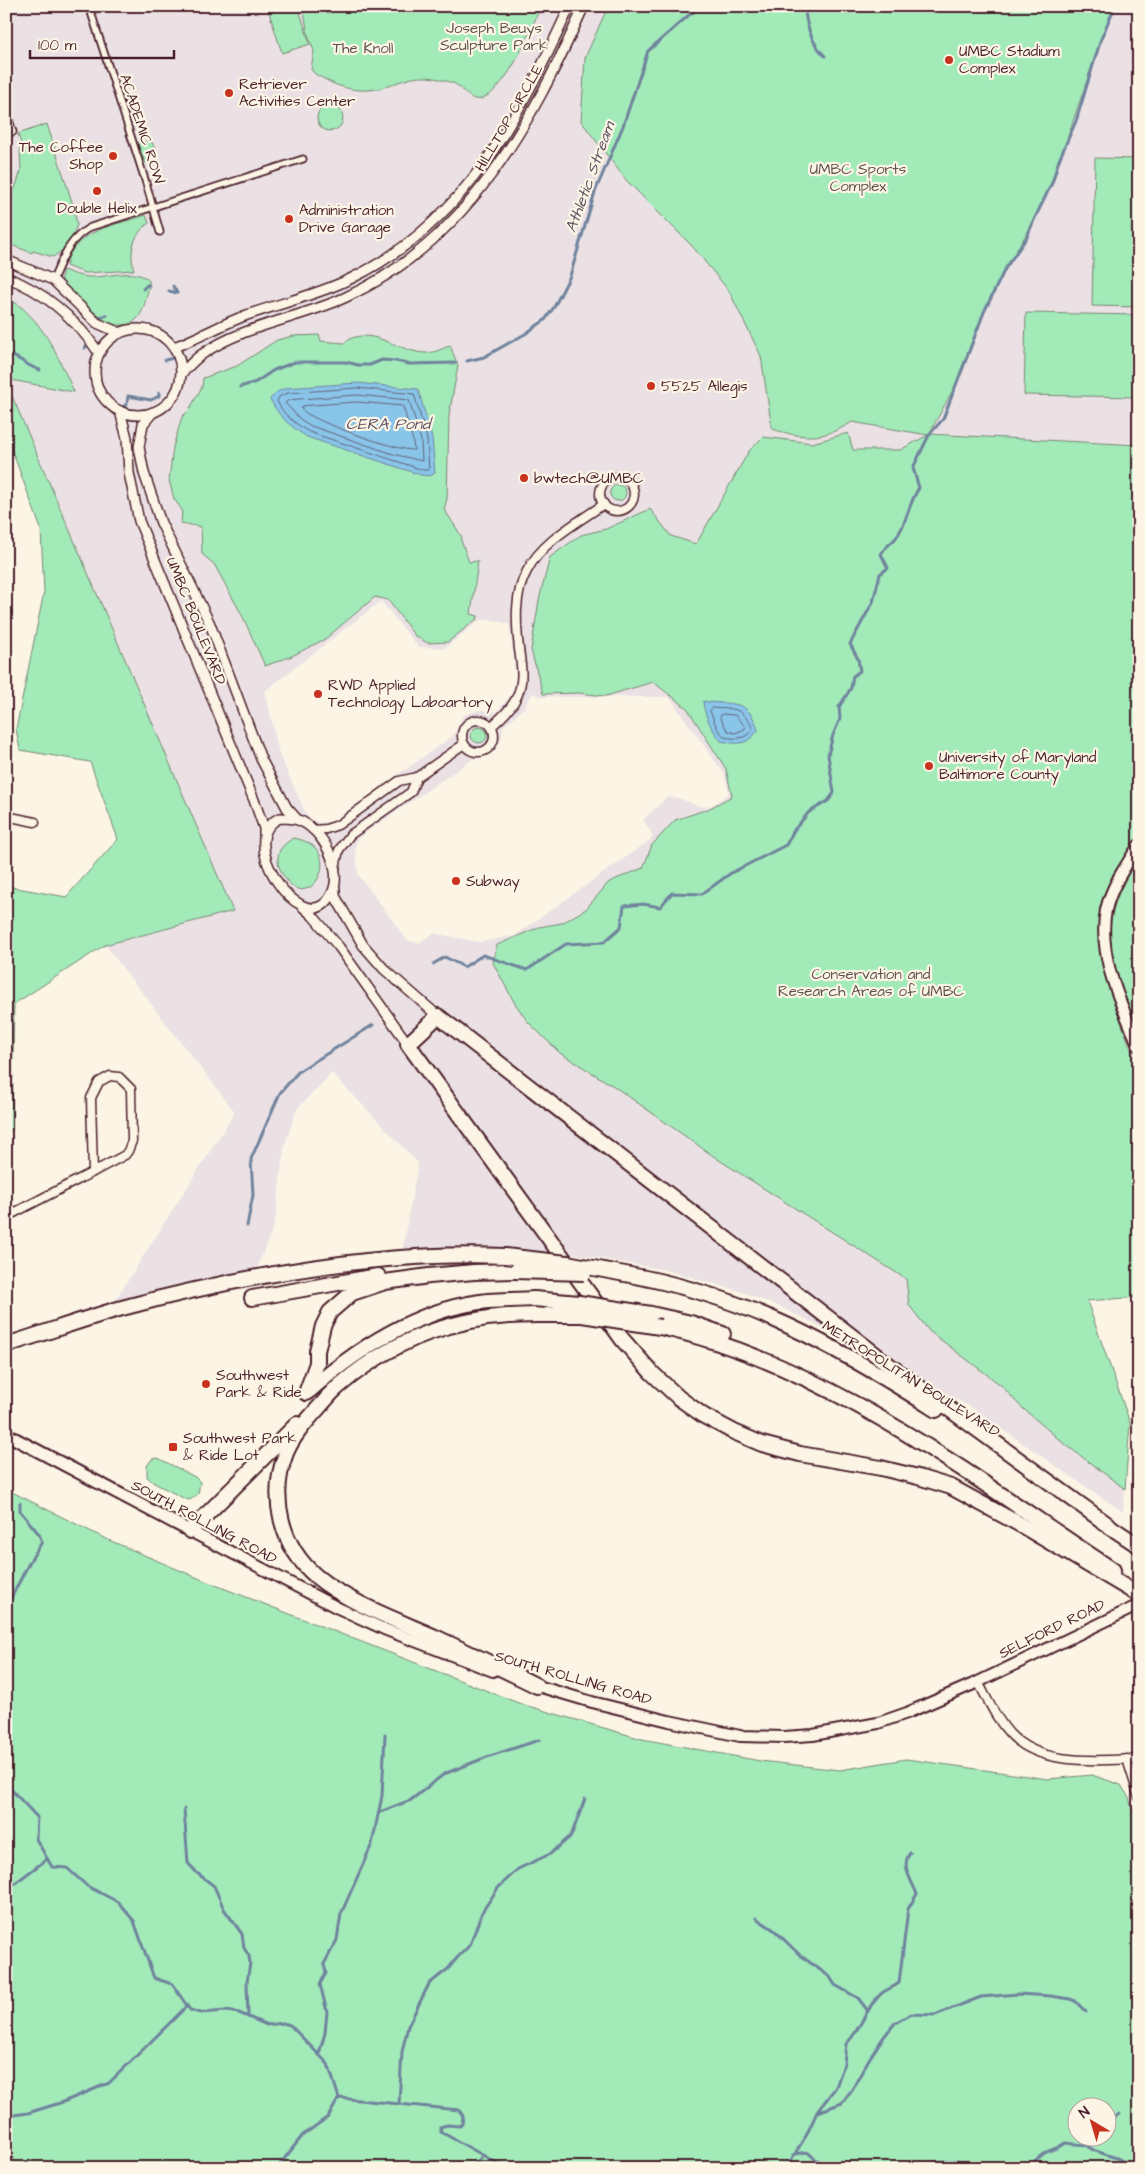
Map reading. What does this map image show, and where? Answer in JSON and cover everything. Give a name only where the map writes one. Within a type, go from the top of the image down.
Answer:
[{"type":"highway","points":[[1111,1527],[894,1368],[438,1016],[408,1044],[622,1339],[652,1373],[679,1398],[704,1416],[762,1444],[800,1454],[918,1477],[951,1487],[1021,1525],[1139,1596]]},
{"type":"highway","name":"METROPOLITAN BOULEVARD","points":[[58,1329],[147,1302],[248,1280],[306,1270],[426,1257],[471,1255],[510,1264],[567,1263],[660,1280],[737,1303],[813,1336],[936,1410],[1139,1546]]},
{"type":"highway","points":[[252,1298],[428,1268],[472,1263],[510,1264]]},
{"type":"highway","points":[[510,1264],[474,1272],[385,1282],[352,1293],[330,1312],[323,1326],[319,1339],[317,1363],[306,1393],[350,1356],[374,1341],[410,1323],[456,1307],[488,1301],[534,1300],[578,1303],[651,1314],[691,1323],[726,1335],[800,1366],[868,1406],[1139,1587]]},
{"type":"highway","points":[[190,1531],[334,1390],[384,1352],[407,1340],[432,1331],[490,1316],[514,1314],[582,1315],[660,1327],[724,1343],[789,1370],[924,1445]]},
{"type":"highway","points":[[6,1345],[58,1329]]},
{"type":"highway","points":[[6,1355],[18,1347],[58,1329]]},
{"type":"highway","points":[[334,1390],[295,1437],[286,1453],[282,1468],[278,1489],[278,1512],[285,1532],[301,1561],[317,1577],[378,1612],[471,1653],[537,1686]]},
{"type":"main road","points":[[1139,845],[1113,890],[1106,909],[1104,929],[1111,974],[1139,1047]]},
{"type":"main road","name":"SOUTH ROLLING ROAD","points":[[6,1434],[293,1587],[384,1629],[453,1657],[537,1686],[592,1702],[740,1736],[784,1737],[813,1735],[878,1722],[907,1713],[978,1682]]},
{"type":"main road","name":"SELFORD ROAD","points":[[978,1682],[1139,1605]]},
{"type":"street","name":"ACADEMIC ROW","points":[[90,6],[160,232]]},
{"type":"street","name":"HILLTOP CIRCLE","points":[[174,347],[199,338],[232,320],[328,289],[351,279],[400,250],[428,228],[462,193],[492,153],[542,64],[570,6]]},
{"type":"street","name":"HILLTOP CIRCLE","points":[[182,373],[200,355],[226,340],[250,330],[316,310],[360,290],[387,274],[436,237],[473,200],[503,160],[544,89],[584,6]]},
{"type":"street","points":[[6,110],[13,132]]},
{"type":"street","points":[[53,280],[71,242],[82,232],[303,159]]},
{"type":"street","points":[[6,260],[53,280],[97,323],[120,333]]},
{"type":"street","points":[[6,277],[33,289],[60,309],[78,326],[100,353]]},
{"type":"street","points":[[136,328],[147,329],[162,336],[174,347],[180,360],[182,373],[180,385],[173,398],[162,408],[140,415],[120,411],[110,404],[97,385],[96,366],[100,353],[112,338],[120,333],[136,328]]},
{"type":"street","name":"UMBC BOULEVARD","points":[[120,411],[127,438],[129,473],[140,521],[254,800],[264,828],[264,837]]},
{"type":"street","name":"UMBC BOULEVARD","points":[[153,412],[143,424],[139,447],[153,501],[161,523],[210,624],[261,759],[287,808],[297,819]]},
{"type":"street","points":[[620,477],[631,484],[634,498],[624,509],[617,511],[609,509],[604,504],[601,499],[601,489],[607,480],[620,477]]},
{"type":"street","points":[[492,726],[512,706],[518,693],[522,674],[519,648],[518,601],[520,586],[527,569],[536,557],[558,537],[604,504]]},
{"type":"street","points":[[477,719],[483,720],[492,726],[495,736],[494,742],[487,750],[482,752],[472,751],[464,744],[462,733],[467,723],[477,719]]},
{"type":"street","points":[[313,830],[326,829],[338,825],[399,781],[416,777],[464,744]]},
{"type":"street","points":[[334,870],[339,850],[350,835],[411,792],[416,777]]},
{"type":"street","points":[[6,816],[35,822]]},
{"type":"street","points":[[408,1044],[339,947],[313,916],[288,896],[276,882],[266,853],[264,837],[267,826],[272,821],[280,818],[297,819],[313,830],[327,848],[334,870],[335,896],[363,945],[384,969],[438,1016]]},
{"type":"street","points":[[301,905],[312,908],[321,906],[332,895],[335,888]]},
{"type":"street","points":[[6,1217],[93,1172],[125,1155],[132,1141],[131,1089],[119,1077],[110,1076],[99,1082],[94,1089],[92,1098],[93,1172]]},
{"type":"street","points":[[978,1682],[1001,1723],[1012,1736],[1033,1749],[1063,1758],[1139,1759]]},
{"type":"street","points":[[1127,1759],[1139,1797]]},
{"type":"shaded area","name":"University of Maryland Baltimore County","points":[[6,6],[1139,6],[1139,836],[1114,872],[1103,898],[1098,937],[1110,992],[1139,1071],[1139,1297],[1087,1301],[1130,1423],[1123,1512],[967,1405],[836,1334],[778,1306],[739,1291],[665,1270],[565,1252],[467,1247],[402,1251],[418,1163],[332,1073],[297,1109],[284,1148],[275,1222],[256,1271],[114,1302],[235,1112],[105,945],[233,911],[6,382]],"holes":[[[381,601],[418,647],[445,648],[480,620],[494,620],[509,624],[516,675],[512,694],[496,712],[479,710],[463,715],[454,735],[332,822],[320,823],[308,818],[279,754],[265,691]],[[533,693],[542,697],[669,697],[724,774],[729,793],[713,805],[701,807],[679,798],[667,797],[643,820],[653,836],[650,840],[514,936],[479,942],[433,933],[419,943],[407,940],[358,874],[355,847],[358,838],[473,759],[492,754],[501,741],[503,727],[524,708]]]},
{"type":"green space","points":[[267,6],[298,6],[310,44],[282,53]]},
{"type":"green space","name":"The Knoll","points":[[303,6],[541,6],[510,71],[493,92],[483,98],[475,99],[471,98],[455,84],[432,78],[414,78],[381,88],[360,90],[339,86],[318,76],[311,69],[314,51],[308,35]]},
{"type":"green space","name":"Conservation and Research Areas of UMBC","points":[[608,6],[1115,6],[1101,39],[1052,183],[1030,228],[1005,269],[987,306],[962,373],[929,434],[1139,445],[1139,836],[1114,872],[1103,898],[1098,937],[1110,992],[1139,1071],[1139,1297],[1087,1301],[1130,1423],[1125,1489],[1062,1442],[1019,1405],[1002,1386],[929,1331],[909,1305],[906,1279],[719,1160],[615,1087],[560,1053],[528,1022],[514,1002],[493,963],[497,945],[539,927],[562,923],[586,909],[609,882],[643,868],[652,845],[675,820],[708,809],[732,796],[726,769],[687,708],[653,682],[606,696],[579,693],[543,694],[531,650],[539,600],[550,557],[581,535],[606,529],[650,509],[671,536],[696,544],[749,451],[763,437],[812,443],[848,433],[853,450],[900,450],[928,435],[852,422],[832,432],[813,436],[794,435],[772,429],[761,356],[729,291],[692,246],[626,180],[581,121],[585,58]]},
{"type":"green space","points":[[330,105],[339,109],[343,118],[339,127],[330,131],[321,127],[317,118],[321,109]]},
{"type":"green space","points":[[47,124],[74,208],[77,225],[64,249],[53,257],[33,251],[32,253],[6,243],[6,213],[21,171],[20,148],[22,146],[18,134]]},
{"type":"green space","points":[[147,141],[152,142],[156,152],[151,160],[145,163],[138,144]]},
{"type":"green space","points":[[1095,158],[1139,159],[1139,307],[1092,306]]},
{"type":"green space","points":[[146,215],[149,223],[139,233],[132,250],[134,270],[85,273],[66,266],[70,254],[77,244],[86,237],[110,226]]},
{"type":"green space","points":[[63,270],[87,277],[130,274],[145,277],[150,282],[147,285],[149,287],[141,313],[134,322],[128,324],[115,325],[105,321],[101,318],[105,315],[98,316],[65,287],[61,277]]},
{"type":"green space","points":[[6,297],[30,315],[48,338],[74,392],[6,379]]},
{"type":"green space","points":[[1026,313],[1139,315],[1139,397],[1024,395]]},
{"type":"green space","points":[[319,335],[321,341],[344,343],[353,338],[373,337],[425,353],[450,345],[458,366],[449,415],[447,499],[444,509],[462,537],[461,540],[469,562],[478,561],[471,614],[478,616],[478,618],[448,642],[428,643],[415,636],[388,600],[375,597],[325,639],[292,656],[265,666],[243,617],[214,564],[202,554],[201,527],[181,523],[182,510],[174,499],[169,480],[173,447],[182,417],[189,410],[202,387],[203,378],[237,366],[277,340],[293,336]]},
{"type":"green space","points":[[6,382],[233,911],[105,945],[14,1004],[12,1130],[6,1137],[6,886],[66,897],[118,839],[90,762],[20,750],[16,729],[44,592],[41,529],[13,453],[6,455]]},
{"type":"green space","points":[[618,485],[624,487],[626,493],[624,499],[618,501],[612,499],[610,493],[612,487]]},
{"type":"green space","points":[[479,727],[485,729],[487,735],[485,741],[479,743],[473,741],[471,735],[473,729]]},
{"type":"green space","points":[[293,838],[309,843],[319,852],[322,863],[320,874],[315,883],[307,888],[298,889],[289,883],[279,865],[280,851]]},
{"type":"green space","points":[[1139,857],[1139,1031],[1120,983],[1110,943],[1115,904],[1124,882]]},
{"type":"green space","points":[[158,1458],[195,1477],[200,1482],[198,1494],[190,1500],[185,1499],[154,1483],[147,1477],[147,1466],[152,1459]]},
{"type":"green space","points":[[6,1489],[104,1538],[205,1581],[521,1704],[642,1739],[760,1761],[840,1770],[906,1759],[1048,1779],[1092,1775],[1121,1785],[1129,1798],[1133,1812],[1138,1813],[1139,1816],[1139,2168],[6,2168]]},
{"type":"water","name":"CERA Pond","points":[[357,383],[418,389],[432,438],[435,473],[430,476],[421,475],[307,437],[286,421],[270,399],[277,392],[286,388]]},
{"type":"water","points":[[703,701],[730,703],[743,707],[754,719],[758,730],[750,739],[742,743],[721,741],[709,722]]},
{"type":"waterway","name":"Athletic Stream","points":[[467,361],[484,357],[525,334],[545,320],[554,307],[570,276],[595,192],[623,126],[648,51],[689,15],[703,6]]},
{"type":"waterway","points":[[805,6],[806,20],[810,33],[816,46],[825,56]]},
{"type":"waterway","points":[[433,964],[445,957],[464,967],[483,955],[527,970],[566,944],[604,942],[621,927],[624,906],[643,904],[660,907],[672,893],[702,894],[731,873],[786,845],[794,830],[809,812],[828,801],[834,793],[828,755],[833,735],[840,719],[839,707],[851,688],[853,676],[860,671],[858,659],[850,644],[873,602],[880,574],[888,568],[881,554],[895,539],[902,527],[912,500],[919,488],[913,468],[929,435],[943,419],[984,312],[1005,269],[1027,237],[1052,183],[1059,160],[1076,121],[1101,39],[1115,6]]},
{"type":"waterway","points":[[143,289],[149,285]]},
{"type":"waterway","points":[[173,286],[177,293]]},
{"type":"waterway","points":[[169,291],[177,293]]},
{"type":"waterway","points":[[100,318],[107,315]]},
{"type":"waterway","points":[[85,348],[88,343]]},
{"type":"waterway","points":[[6,354],[40,370]]},
{"type":"waterway","points":[[165,360],[173,358]]},
{"type":"waterway","points":[[240,387],[256,382],[274,370],[295,362],[346,362],[358,365],[370,365],[382,360],[409,364],[456,363]]},
{"type":"waterway","points":[[124,406],[127,404],[128,396],[151,400],[159,396],[159,392]]},
{"type":"waterway","points":[[247,1226],[253,1195],[251,1159],[280,1093],[299,1071],[373,1025]]},
{"type":"waterway","points":[[6,1608],[42,1542],[39,1534],[20,1511],[20,1503]]},
{"type":"waterway","points":[[319,2054],[325,2033],[327,2012],[320,1984],[326,1973],[324,1964],[337,1940],[341,1914],[372,1844],[382,1796],[385,1735]]},
{"type":"waterway","points":[[380,1812],[411,1800],[444,1774],[487,1757],[539,1740]]},
{"type":"waterway","points":[[6,1784],[37,1817],[36,1839],[52,1867],[67,1868],[87,1886],[118,1902],[134,1921],[154,1978],[172,1984],[190,2010],[200,2013],[226,2011],[239,2013],[267,2025],[283,2023],[290,2025],[328,2064],[339,2098],[459,2110],[463,2116],[462,2124],[460,2126],[447,2125],[440,2127],[441,2132],[506,2168]]},
{"type":"waterway","points":[[399,2103],[402,2052],[408,2026],[429,1984],[448,1969],[470,1945],[482,1912],[498,1888],[518,1869],[550,1854],[571,1836],[585,1799]]},
{"type":"waterway","points":[[184,1809],[188,1863],[197,1873],[214,1886],[224,1909],[242,1934],[244,1948],[249,1956],[250,1963],[247,1982],[248,2017]]},
{"type":"waterway","points":[[786,2168],[806,2136],[817,2112],[836,2087],[844,2064],[846,2044],[856,2032],[876,1998],[899,1983],[908,1909],[917,1894],[910,1879],[906,1863],[910,1853]]},
{"type":"waterway","points":[[6,1890],[47,1859]]},
{"type":"waterway","points":[[756,1918],[774,1930],[801,1956],[830,1977],[835,1985],[858,1998],[868,2011]]},
{"type":"waterway","points":[[818,2112],[842,2103],[883,2038],[895,2023],[911,2014],[935,2015],[981,1997],[1018,1994],[1070,1999],[1075,2001],[1086,2012]]},
{"type":"waterway","points":[[6,2116],[28,2113],[63,2102],[109,2083],[187,2006]]},
{"type":"waterway","points":[[277,2168],[303,2135],[328,2117],[339,2098]]},
{"type":"waterway","points":[[1025,2168],[1044,2153],[1065,2143],[1087,2145],[1093,2150],[1119,2159],[1135,2168]]},
{"type":"waterway","points":[[793,2155],[805,2152],[819,2161],[833,2162],[842,2168]]},
{"type":"waterway","points":[[472,2168],[483,2155]]},
{"type":"waterway","points":[[923,2168],[929,2164],[949,2161],[1007,2168]]},
{"type":"place","name":"UMBC Stadium Complex","points":[[949,60]]},
{"type":"place","name":"Retriever Activities Center","points":[[229,93]]},
{"type":"place","name":"The Coffee Shop","points":[[113,156]]},
{"type":"place","name":"Double Helix","points":[[97,191]]},
{"type":"place","name":"Administration Drive Garage","points":[[289,219]]},
{"type":"place","name":"5525 Allegis","points":[[651,386]]},
{"type":"place","name":"bwtech@UMBC","points":[[524,478]]},
{"type":"place","name":"RWD Applied Technology Laboartory","points":[[318,694]]},
{"type":"place","name":"University of Maryland Baltimore County","points":[[929,766]]},
{"type":"place","name":"Subway","points":[[456,881]]},
{"type":"place","name":"Southwest Park & Ride","points":[[206,1384]]},
{"type":"place","name":"Southwest Park & Ride Lot","points":[[173,1447]]},
{"type":"park label","name":"Joseph Beuys Sculpture Park","points":[[494,36]]},
{"type":"park label","name":"UMBC Sports Complex","points":[[858,178]]}]
